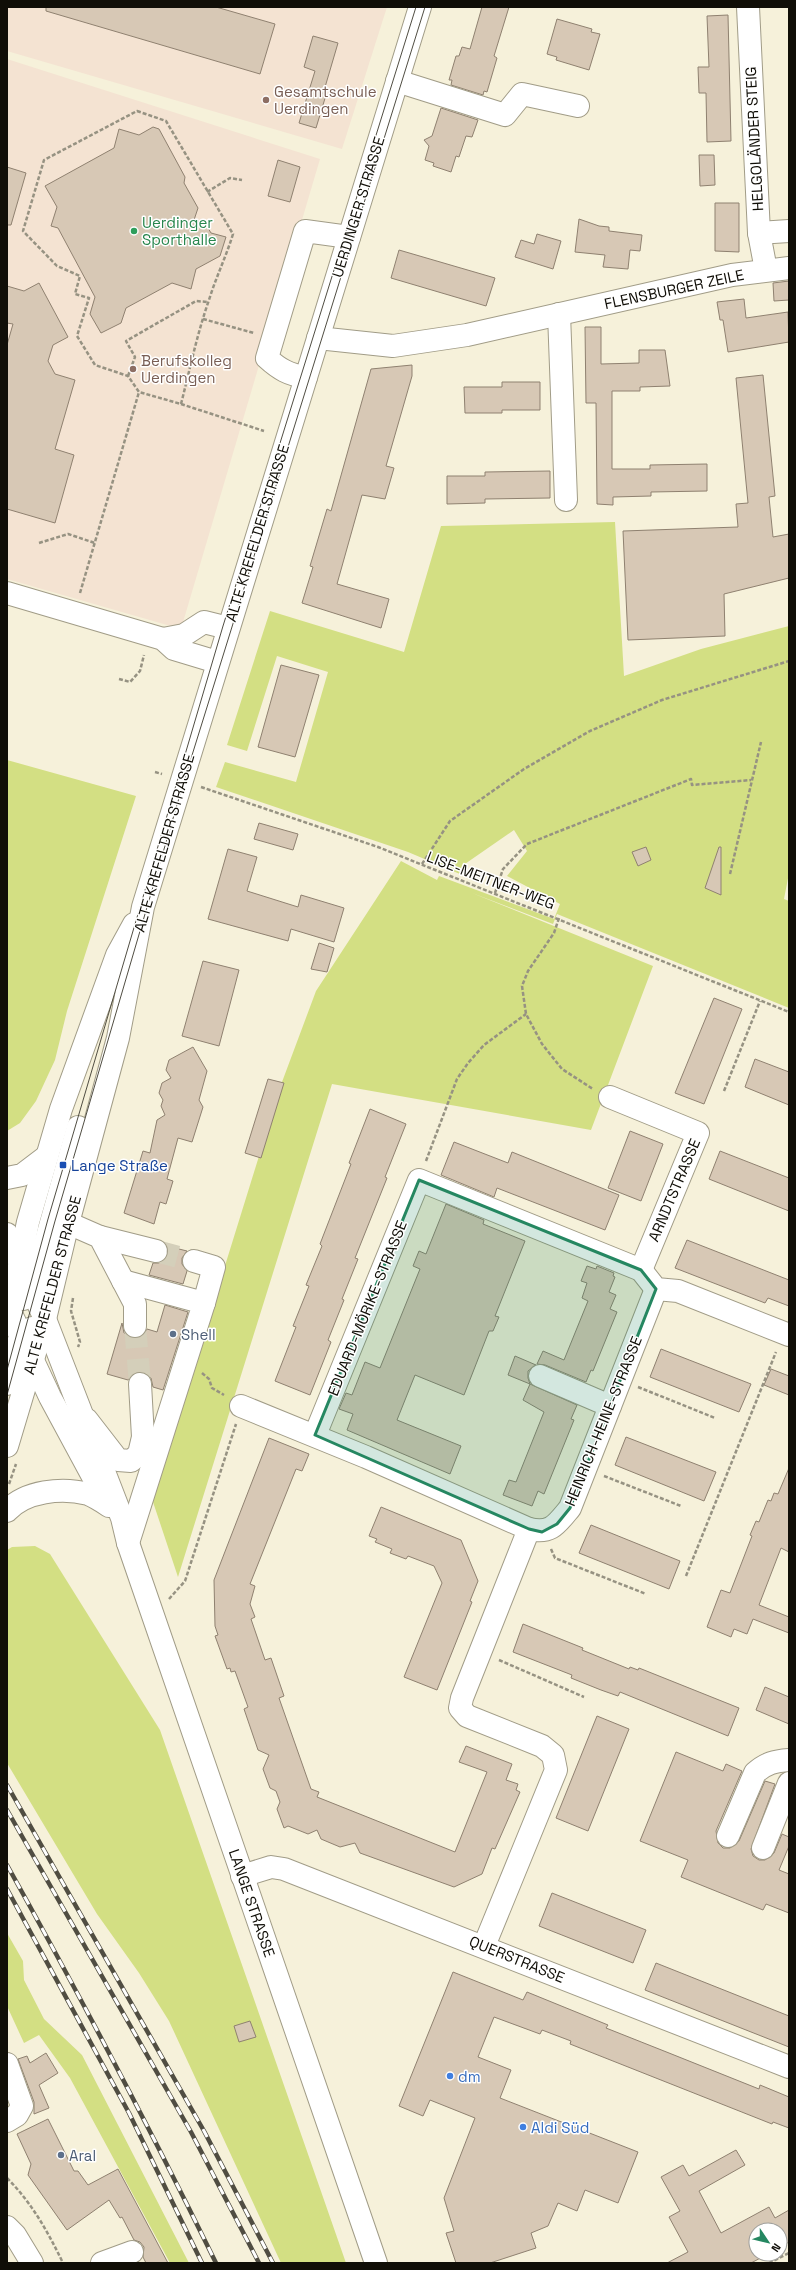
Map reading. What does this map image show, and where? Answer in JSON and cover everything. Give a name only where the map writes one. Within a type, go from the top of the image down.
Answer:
[{"type":"street","name":"UERDINGER STRASSE","points":[[318,338],[420,7]]},
{"type":"street","name":"HELGOLÄNDER STEIG","points":[[748,7],[759,233],[766,270]]},
{"type":"street","points":[[398,81],[505,115],[522,94],[578,106]]},
{"type":"street","points":[[306,377],[291,375],[276,366],[267,358],[305,231],[349,237]]},
{"type":"street","points":[[759,233],[789,231]]},
{"type":"street","name":"FLENSBURGER ZEILE","points":[[318,338],[393,346],[467,335],[732,275],[789,268]]},
{"type":"street","points":[[559,314],[566,500]]},
{"type":"street","name":"ALTE KREFELDER STRASSE","points":[[7,1446],[45,1319],[68,1223],[118,1038],[143,908],[217,662],[318,338]]},
{"type":"street","points":[[7,593],[156,638],[174,649],[217,662]]},
{"type":"street","points":[[156,638],[184,635],[204,622],[228,628]]},
{"type":"street","points":[[7,1384],[11,1319],[19,1262],[28,1222],[64,1102],[117,956],[143,908]]},
{"type":"street","points":[[11,1319],[32,1290],[143,908]]},
{"type":"street","name":"ARNDTSTRASSE","points":[[610,1097],[698,1133],[641,1270]]},
{"type":"street","points":[[7,1178],[22,1175],[47,1156]]},
{"type":"street","points":[[419,1180],[641,1270],[656,1289],[678,1292],[786,1334]]},
{"type":"street","name":"EDUARD-MÖRIKE-STRASSE","points":[[315,1435],[419,1180]]},
{"type":"street","points":[[68,1223],[100,1237],[156,1250]]},
{"type":"street","name":"LANGE STRASSE","points":[[7,1234],[45,1319],[85,1418],[122,1518],[128,1543],[376,2263]]},
{"type":"street","points":[[100,1237],[135,1304],[135,1326]]},
{"type":"street","points":[[128,1543],[214,1267],[194,1261]]},
{"type":"street","points":[[124,1281],[204,1303]]},
{"type":"street","name":"HEINRICH-HEINE-STRASSE","points":[[535,1530],[557,1524],[570,1508],[656,1289]]},
{"type":"street","points":[[11,1319],[45,1319]]},
{"type":"street","name":"LANGE STRASSE","points":[[11,1319],[32,1362],[128,1543]]},
{"type":"street","points":[[540,1376],[610,1406]]},
{"type":"street","points":[[140,1384],[143,1437],[149,1476]]},
{"type":"street","points":[[234,1401],[535,1530],[480,1652],[462,1698],[460,1708],[467,1716],[542,1746],[553,1755],[556,1770],[484,1946]]},
{"type":"street","points":[[85,1418],[118,1460],[131,1461],[139,1454],[143,1437]]},
{"type":"street","points":[[7,1511],[12,1506],[26,1498],[46,1491],[88,1494],[109,1506]]},
{"type":"street","points":[[728,1836],[755,1773],[763,1766],[773,1762],[789,1760]]},
{"type":"street","points":[[763,1848],[789,1783]]},
{"type":"street","name":"QUERSTRASSE","points":[[242,1876],[271,1867],[284,1869],[484,1946],[789,2067]]},
{"type":"street","points":[[7,2064],[22,2106],[17,2116],[7,2121]]},
{"type":"street","points":[[7,2227],[15,2235],[32,2263]]},
{"type":"street","points":[[102,2263],[132,2252]]},
{"type":"path","points":[[181,404],[203,318],[217,274],[223,266],[233,234],[166,121],[137,110],[44,160],[23,231],[57,266],[80,276],[75,294],[89,298],[77,336],[95,365],[128,376],[139,392],[264,431]]},
{"type":"path","points":[[207,192],[230,178],[242,180]]},
{"type":"path","points":[[128,376],[135,357],[126,341],[196,301],[208,302]]},
{"type":"path","points":[[203,318],[246,331]]},
{"type":"path","points":[[74,613],[139,392]]},
{"type":"path","points":[[39,543],[68,534],[95,543]]},
{"type":"path","points":[[119,679],[130,682],[140,671],[156,638]]},
{"type":"path","points":[[422,864],[450,821],[524,769],[590,731],[662,700],[789,661]]},
{"type":"path","points":[[730,874],[761,742]]},
{"type":"path","points":[[495,893],[503,868],[527,844],[691,779],[692,785],[751,780]]},
{"type":"path","name":"LISE-MEITNER-WEG","points":[[181,780],[378,847],[559,918],[789,1012]]},
{"type":"path","points":[[559,918],[554,933],[528,971],[522,986],[526,1014],[542,1044],[562,1070],[610,1097]]},
{"type":"path","points":[[724,1091],[760,1001]]},
{"type":"path","points":[[419,1180],[457,1079],[468,1063],[484,1045],[526,1014]]},
{"type":"path","points":[[686,1576],[786,1334]]},
{"type":"path","points":[[154,1616],[185,1581],[234,1401],[212,1388],[209,1379],[200,1372]]},
{"type":"path","points":[[620,1380],[716,1418]]},
{"type":"path","points":[[586,1468],[682,1506]]},
{"type":"path","points":[[535,1530],[555,1558],[646,1594]]},
{"type":"path","points":[[480,1652],[584,1697]]},
{"type":"path","points":[[7,2178],[30,2204],[47,2230],[63,2263]]},
{"type":"path","points":[[769,2263],[789,2253]]},
{"type":"highlighted area","points":[[419,1180],[641,1270],[656,1289],[570,1508],[557,1524],[542,1532],[529,1529],[315,1435]]},
{"type":"shaded area","name":"Gesamtschule Uerdingen","points":[[7,7],[387,7],[342,149],[7,51]]},
{"type":"shaded area","name":"Berufskolleg Uerdingen","points":[[7,59],[320,159],[181,629],[7,579]]},
{"type":"green space","points":[[615,522],[624,676],[701,649],[789,626],[789,873],[784,899],[789,901],[789,1008],[557,914],[553,924],[472,893],[653,966],[591,1130],[332,1084],[178,1577],[153,1502],[156,1488],[282,1082],[316,991],[401,861],[437,880],[439,876],[554,919],[560,904],[507,876],[527,851],[514,830],[462,866],[467,877],[408,852],[216,787],[225,762],[296,782],[328,672],[277,656],[247,751],[227,745],[270,611],[404,652],[441,526]]},
{"type":"green space","points":[[7,760],[136,796],[67,1011],[55,1060],[36,1101],[20,1123],[7,1131]]},
{"type":"green space","points":[[35,1546],[50,1554],[160,1730],[346,2263],[281,2263],[169,2021],[139,1973],[97,1914],[7,1763],[7,1550],[12,1547]]},
{"type":"green space","points":[[7,1933],[23,1961],[24,1980],[44,2019],[82,2055],[189,2263],[170,2263],[70,2078],[39,2035],[24,2043],[7,2006]]},
{"type":"building","points":[[46,7],[216,7],[275,24],[260,74],[46,11]]},
{"type":"building","points":[[482,7],[509,7],[494,56],[497,58],[487,92],[484,91],[483,95],[451,85],[452,80],[449,80],[456,56],[459,56],[462,47],[470,49]]},
{"type":"building","points":[[728,15],[731,141],[707,142],[706,93],[699,93],[698,67],[709,67],[707,16]]},
{"type":"building","points":[[557,19],[592,29],[591,32],[600,34],[589,70],[556,60],[557,57],[547,54]]},
{"type":"building","points":[[313,36],[338,43],[323,94],[326,95],[316,128],[299,123],[315,71],[304,67]]},
{"type":"building","points":[[441,108],[478,120],[472,137],[466,136],[459,157],[456,156],[451,172],[433,166],[434,163],[425,160],[429,146],[424,140],[432,136]]},
{"type":"building","name":"Uerdinger Sporthalle","points":[[153,127],[159,129],[185,177],[184,183],[198,208],[194,220],[205,223],[211,233],[226,237],[220,256],[196,269],[191,289],[172,283],[126,308],[121,323],[101,333],[90,314],[95,297],[58,228],[51,226],[57,207],[45,186],[114,148],[119,129],[139,135]]},
{"type":"building","points":[[699,155],[714,155],[715,185],[700,186]]},
{"type":"building","points":[[278,160],[300,167],[290,202],[268,196]]},
{"type":"building","points":[[7,167],[26,173],[11,225],[7,225]]},
{"type":"building","points":[[715,203],[739,203],[739,252],[715,251]]},
{"type":"building","points":[[579,219],[599,226],[609,227],[609,231],[642,235],[640,251],[630,250],[628,269],[603,267],[605,255],[575,252]]},
{"type":"building","points":[[537,234],[561,241],[553,269],[515,257],[521,240],[534,244]]},
{"type":"building","points":[[399,250],[495,278],[486,306],[391,278]]},
{"type":"building","points":[[789,281],[789,300],[774,301],[773,283]]},
{"type":"building","points":[[39,283],[68,337],[53,345],[48,361],[55,374],[75,380],[55,449],[74,455],[55,523],[7,509],[7,345],[13,324],[7,323],[7,286],[24,291]]},
{"type":"building","points":[[744,299],[746,318],[788,312],[789,342],[728,352],[723,320],[720,320],[717,302]]},
{"type":"building","points":[[585,327],[601,327],[601,364],[639,363],[639,350],[665,350],[670,386],[640,387],[640,391],[612,391],[612,469],[650,469],[650,465],[707,464],[707,491],[651,492],[651,496],[613,497],[613,505],[597,504],[596,403],[586,403]]},
{"type":"building","points":[[412,365],[412,376],[386,466],[394,468],[385,499],[362,495],[337,584],[389,599],[381,628],[302,603],[313,567],[310,566],[327,509],[331,511],[371,369]]},
{"type":"building","points":[[763,375],[775,496],[769,497],[773,537],[789,534],[789,578],[724,594],[725,636],[628,640],[623,531],[738,527],[736,504],[748,503],[736,378]]},
{"type":"building","points":[[502,382],[540,382],[540,410],[502,410],[502,413],[465,413],[464,387],[502,387]]},
{"type":"building","points":[[550,471],[550,498],[485,499],[485,503],[447,504],[447,476],[485,476],[485,472]]},
{"type":"building","points":[[281,665],[319,675],[295,757],[258,747]]},
{"type":"building","points":[[259,823],[298,834],[293,850],[254,839]]},
{"type":"building","points":[[646,847],[651,860],[638,866],[632,852]]},
{"type":"building","points":[[719,847],[721,847],[721,895],[705,888]]},
{"type":"building","points":[[228,849],[257,857],[247,891],[298,907],[301,895],[344,908],[334,942],[291,929],[288,941],[208,919]]},
{"type":"building","points":[[319,943],[334,948],[327,972],[311,969]]},
{"type":"building","points":[[203,961],[239,970],[219,1046],[182,1036]]},
{"type":"building","points":[[714,998],[742,1009],[704,1104],[675,1093]]},
{"type":"building","points":[[193,1047],[207,1071],[199,1100],[203,1107],[192,1142],[178,1138],[167,1179],[173,1181],[166,1204],[160,1202],[154,1224],[124,1213],[143,1151],[150,1153],[157,1120],[165,1115],[161,1106],[163,1100],[159,1093],[162,1083],[171,1078],[166,1070],[169,1060]]},
{"type":"building","points":[[755,1059],[789,1072],[789,1105],[745,1087]]},
{"type":"building","points":[[268,1079],[284,1083],[261,1158],[245,1153]]},
{"type":"building","points":[[370,1109],[406,1124],[385,1177],[387,1178],[355,1258],[358,1259],[328,1340],[331,1342],[310,1395],[275,1381],[296,1327],[293,1326],[309,1286],[306,1285],[322,1246],[320,1244],[351,1164],[349,1163]]},
{"type":"building","points":[[630,1131],[663,1144],[641,1201],[608,1188]]},
{"type":"building","points":[[454,1142],[508,1163],[512,1152],[619,1195],[605,1230],[497,1188],[494,1197],[441,1175]]},
{"type":"building","points":[[720,1151],[789,1178],[789,1211],[709,1179]]},
{"type":"building","points":[[446,1204],[484,1220],[483,1224],[525,1241],[495,1316],[499,1317],[493,1331],[489,1331],[464,1395],[415,1375],[397,1420],[461,1446],[450,1474],[347,1430],[353,1414],[339,1409],[346,1393],[352,1395],[365,1362],[380,1368],[420,1269],[413,1266],[419,1251],[426,1254]]},
{"type":"building","points":[[687,1240],[789,1280],[789,1306],[768,1298],[765,1303],[675,1268]]},
{"type":"building","points":[[167,1246],[187,1251],[182,1258],[182,1264],[187,1271],[183,1284],[149,1275],[153,1263],[159,1263],[165,1259],[168,1254]]},
{"type":"building","points":[[587,1266],[596,1269],[597,1266],[614,1273],[613,1276],[615,1277],[609,1292],[616,1295],[610,1309],[617,1312],[593,1371],[591,1370],[586,1382],[545,1365],[537,1364],[543,1351],[564,1360],[588,1301],[582,1298],[587,1283],[581,1281]]},
{"type":"building","points":[[165,1305],[188,1312],[163,1390],[153,1387],[151,1378],[145,1373],[134,1373],[128,1380],[107,1374],[122,1323],[124,1333],[135,1338],[142,1337],[147,1329],[157,1332]]},
{"type":"building","points":[[661,1349],[751,1384],[739,1412],[650,1377]]},
{"type":"building","points":[[515,1356],[536,1365],[528,1371],[530,1384],[508,1375]]},
{"type":"building","points":[[771,1369],[789,1376],[789,1395],[764,1385]]},
{"type":"building","points":[[530,1384],[577,1405],[571,1419],[574,1420],[544,1494],[538,1491],[532,1506],[503,1495],[509,1480],[516,1482],[544,1412],[523,1400]]},
{"type":"building","points":[[626,1437],[716,1472],[704,1501],[615,1465]]},
{"type":"building","points":[[269,1438],[309,1454],[302,1471],[296,1469],[250,1584],[255,1586],[250,1604],[255,1617],[251,1619],[265,1660],[271,1658],[284,1696],[279,1698],[311,1789],[319,1792],[317,1797],[455,1852],[487,1772],[459,1762],[466,1746],[512,1764],[506,1780],[518,1784],[516,1790],[520,1792],[495,1849],[492,1848],[482,1874],[454,1887],[360,1853],[355,1843],[340,1847],[321,1839],[317,1830],[308,1834],[288,1826],[284,1828],[277,1809],[280,1802],[276,1791],[270,1788],[263,1769],[269,1755],[258,1750],[244,1709],[248,1707],[235,1671],[231,1672],[230,1668],[227,1669],[215,1636],[218,1635],[215,1626],[214,1580]]},
{"type":"building","points":[[789,1468],[789,1552],[781,1548],[759,1605],[789,1617],[789,1633],[753,1619],[747,1634],[734,1629],[731,1637],[707,1627],[721,1590],[730,1593],[752,1536],[750,1535],[756,1521],[759,1522],[768,1500],[771,1501],[774,1493],[778,1494]]},
{"type":"building","points":[[381,1507],[461,1540],[478,1581],[470,1601],[472,1602],[437,1690],[404,1677],[442,1583],[434,1566],[408,1556],[406,1559],[390,1553],[392,1549],[375,1542],[377,1539],[369,1536]]},
{"type":"building","points":[[591,1525],[680,1561],[669,1589],[579,1553]]},
{"type":"building","points":[[523,1624],[583,1648],[582,1650],[629,1669],[630,1667],[638,1670],[639,1668],[739,1708],[728,1736],[620,1692],[618,1696],[601,1690],[571,1678],[572,1675],[513,1652]]},
{"type":"building","points":[[765,1687],[789,1697],[789,1724],[756,1710]]},
{"type":"building","points":[[597,1716],[629,1729],[588,1831],[556,1818]]},
{"type":"building","points":[[676,1752],[723,1771],[726,1764],[742,1771],[716,1831],[718,1843],[723,1848],[730,1848],[739,1841],[765,1781],[775,1784],[751,1849],[753,1856],[759,1860],[765,1860],[774,1853],[782,1834],[789,1837],[789,1846],[779,1870],[789,1874],[789,1913],[766,1904],[763,1910],[681,1877],[688,1860],[640,1841]]},
{"type":"building","points":[[552,1893],[646,1930],[633,1963],[539,1926]]},
{"type":"building","points":[[656,1963],[789,2016],[789,2047],[645,1990]]},
{"type":"building","points":[[453,1972],[523,2000],[527,1992],[608,2025],[606,2028],[759,2089],[760,2085],[789,2097],[789,2128],[773,2122],[772,2124],[570,2044],[571,2041],[542,2030],[540,2034],[494,2017],[478,2057],[511,2070],[500,2098],[638,2152],[618,2203],[585,2190],[577,2211],[558,2203],[548,2226],[531,2233],[536,2248],[490,2263],[456,2263],[446,2233],[454,2231],[444,2198],[475,2118],[430,2100],[423,2116],[399,2106]]},
{"type":"building","points":[[250,2021],[256,2037],[239,2042],[234,2026]]},
{"type":"building","points":[[46,2053],[58,2073],[39,2085],[49,2108],[34,2114],[34,2102],[18,2059],[27,2056],[30,2063]]},
{"type":"building","points":[[48,2119],[74,2171],[78,2171],[88,2185],[118,2169],[168,2263],[146,2263],[143,2257],[144,2247],[140,2242],[134,2240],[122,2217],[120,2218],[109,2200],[67,2230],[28,2175],[31,2164],[17,2134]]},
{"type":"building","points":[[736,2150],[745,2165],[699,2191],[721,2233],[769,2207],[775,2218],[789,2210],[789,2242],[788,2222],[748,2222],[748,2262],[753,2262],[751,2263],[667,2263],[688,2252],[669,2217],[680,2211],[661,2177],[683,2165],[689,2176]]},
{"type":"tunnel","points":[[156,1251],[194,1261]]},
{"type":"tunnel","points":[[135,1326],[140,1384]]},
{"type":"tram line","points":[[7,1370],[48,1219],[223,626],[416,7]]},
{"type":"tram line","points":[[7,1395],[55,1221],[184,781],[425,7]]},
{"type":"railway","points":[[7,1785],[204,2131],[273,2263]]},
{"type":"railway","points":[[7,1810],[191,2132],[259,2263]]},
{"type":"railway","points":[[7,1865],[114,2062],[216,2263]]},
{"type":"railway","points":[[7,1889],[129,2113],[202,2263]]},
{"type":"place","name":"Gesamtschule Uerdingen","points":[[266,100]]},
{"type":"place","name":"Uerdinger Sporthalle","points":[[134,231]]},
{"type":"place","name":"Berufskolleg Uerdingen","points":[[133,369]]},
{"type":"place","name":"Lange Straße","points":[[63,1165]]},
{"type":"place","name":"Shell","points":[[173,1334]]},
{"type":"place","name":"dm","points":[[450,2076]]},
{"type":"place","name":"Aldi Süd","points":[[523,2127]]},
{"type":"place","name":"Aral","points":[[61,2155]]}]
